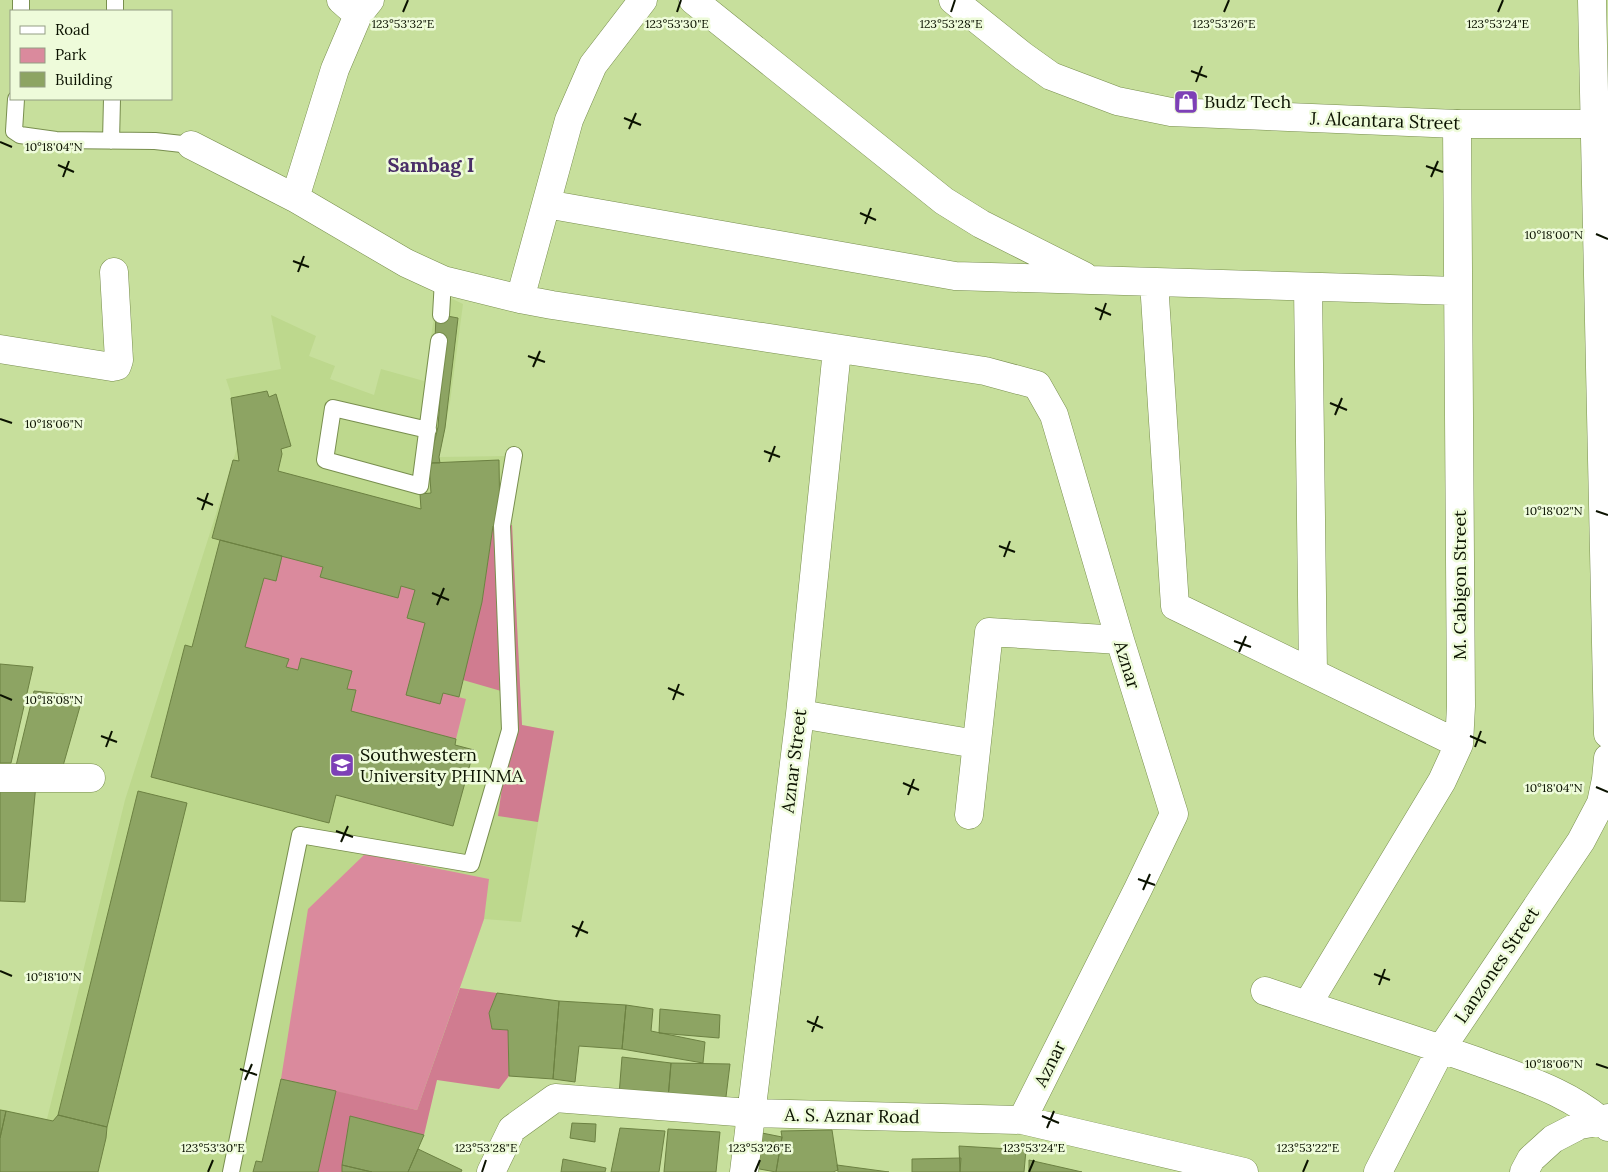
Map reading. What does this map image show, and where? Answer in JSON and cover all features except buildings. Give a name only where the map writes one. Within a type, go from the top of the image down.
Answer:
[{"type":"street","points":[[520,299],[569,120],[594,65],[642,0]]},
{"type":"street","points":[[693,0],[944,201],[981,224],[1092,280]]},
{"type":"street","name":"J. Alcantara Street","points":[[954,0],[1051,76],[1117,101],[1171,112],[1457,124],[1601,124]]},
{"type":"street","points":[[1592,0],[1601,124],[1608,734]]},
{"type":"street","points":[[295,198],[357,5]]},
{"type":"street","name":"M. Cabigon Street","points":[[1308,1005],[1442,781],[1459,744],[1461,706],[1457,124]]},
{"type":"street","name":"Aznar","points":[[191,145],[295,198],[406,263],[443,280],[520,299],[837,350],[985,371],[1037,386],[1054,415],[1120,640],[1174,814],[1138,890],[1022,1120]]},
{"type":"street","points":[[546,204],[955,276],[1458,291]]},
{"type":"street","points":[[0,349],[112,367],[117,366],[119,360],[114,272]]},
{"type":"street","points":[[1154,282],[1175,606],[1459,744]]},
{"type":"street","points":[[1308,287],[1314,673]]},
{"type":"street","name":"Aznar Street","points":[[744,1172],[800,714],[837,350]]},
{"type":"street","points":[[969,815],[989,632],[1120,640]]},
{"type":"street","points":[[800,714],[976,744]]},
{"type":"street","name":"Lanzones Street","points":[[1378,1172],[1441,1049],[1581,841],[1601,803],[1608,758]]},
{"type":"street","points":[[0,778],[92,778]]},
{"type":"street","points":[[1265,991],[1441,1049],[1538,1084],[1580,1104],[1606,1122]]},
{"type":"street","name":"A. S. Aznar Road","points":[[491,1172],[512,1129],[555,1098],[750,1113],[1022,1120],[1244,1172]]},
{"type":"street","points":[[1524,1172],[1531,1159],[1552,1139],[1580,1125],[1606,1122]]},
{"type":"lane","points":[[16,100],[14,131],[20,135],[56,140],[155,141],[191,145]]},
{"type":"lane","points":[[111,140],[112,100]]},
{"type":"lane","points":[[441,315],[443,280]]},
{"type":"lane","points":[[428,430],[333,408],[324,460],[420,486],[428,430],[438,341]]},
{"type":"lane","points":[[231,1172],[300,835],[471,864],[510,730],[502,526],[514,455]]},
{"type":"shaded area","name":"Southwestern University PHINMA","points":[[438,292],[463,304],[450,402],[439,457],[509,456],[522,725],[554,731],[521,922],[484,919],[410,1130],[344,1112],[333,1172],[0,1172],[0,1109],[47,1119],[125,800],[237,448],[230,391],[226,379],[281,369],[271,315],[316,336],[309,356],[335,366],[330,379],[374,395],[381,369],[424,381]]},
{"type":"shaded area","points":[[512,525],[522,725],[554,731],[538,822],[498,816],[510,730],[508,693],[463,680],[482,602],[493,526]]},
{"type":"shaded area","points":[[460,988],[497,993],[489,1013],[492,1029],[508,1030],[509,1076],[499,1089],[437,1080],[424,1135],[350,1116],[342,1172],[318,1172],[336,1091],[417,1110]]},
{"type":"green space","points":[[282,556],[323,567],[320,576],[398,598],[401,586],[415,590],[407,618],[425,623],[440,704],[443,693],[466,699],[456,739],[351,711],[356,691],[347,689],[352,671],[301,658],[298,670],[286,667],[288,659],[245,647],[264,578],[276,581]]},
{"type":"green space","points":[[365,854],[489,879],[484,919],[417,1110],[281,1079],[308,909]]},
{"type":"place","name":"Budz Tech","points":[[1186,102]]},
{"type":"place","name":"Southwestern University PHINMA","points":[[342,765]]},
{"type":"district","name":"Sambag I","points":[[431,165]]}]
